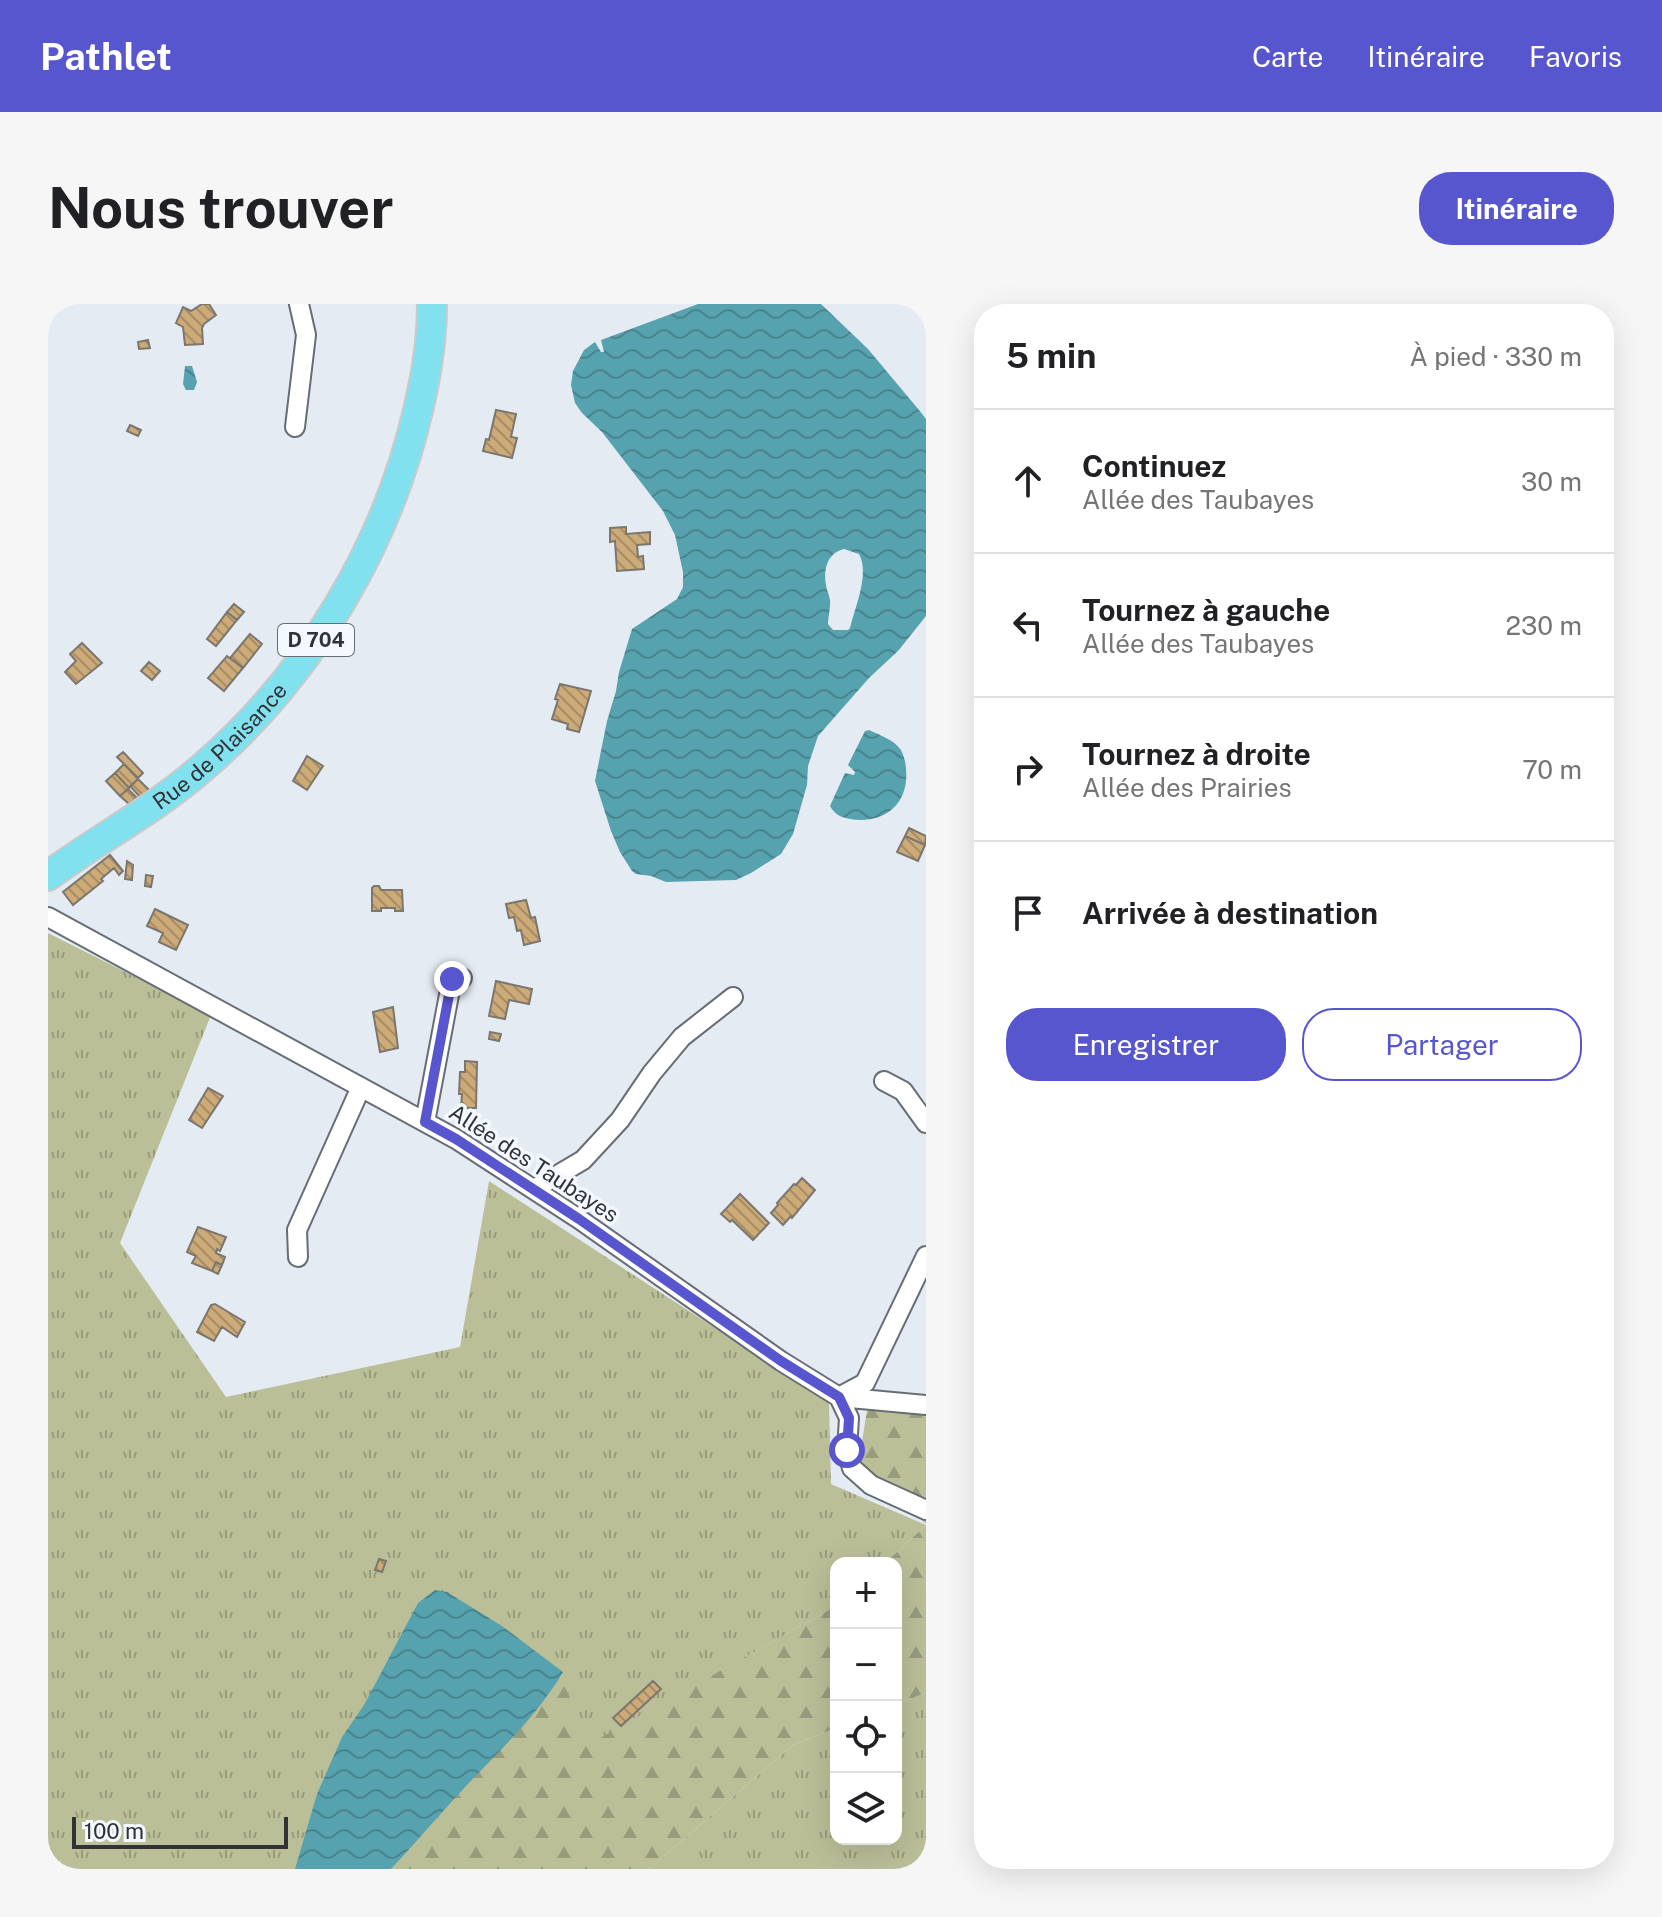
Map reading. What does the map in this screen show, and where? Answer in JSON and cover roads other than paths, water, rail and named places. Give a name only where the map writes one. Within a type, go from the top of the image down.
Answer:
[{"type":"main road","name":"Rue de Plaisance","points":[[48,876],[142,814],[202,768],[284,683],[325,627],[369,549],[403,464],[428,364],[432,304]]},
{"type":"street","points":[[295,427],[306,335],[299,304]]},
{"type":"street","name":"Allée des Taubayes","points":[[48,917],[456,1139],[579,1219],[781,1361],[839,1397]]},
{"type":"street","points":[[425,1122],[452,979],[462,978]]},
{"type":"street","points":[[534,1189],[583,1160],[620,1120],[652,1073],[682,1037],[733,997]]},
{"type":"street","points":[[884,1081],[903,1091],[926,1123]]},
{"type":"street","points":[[298,1257],[297,1230],[361,1087]]},
{"type":"street","points":[[839,1397],[865,1383],[926,1256]]},
{"type":"street","points":[[839,1397],[926,1405]]},
{"type":"street","points":[[839,1397],[849,1418],[847,1450],[852,1468],[871,1485],[926,1510]]},
{"type":"water","points":[[698,304],[821,304],[868,349],[926,419],[926,616],[898,651],[869,678],[818,736],[793,834],[781,854],[736,880],[666,882],[636,874],[620,852],[595,781],[607,721],[632,629],[677,599],[683,587],[675,535],[663,511],[602,432],[575,403],[571,385],[573,371],[584,350],[595,342],[604,352],[601,340]],"holes":[[[844,549],[859,554],[862,581],[850,628],[833,630],[828,624],[830,602],[825,574],[828,563],[834,554]]]},
{"type":"water","points":[[185,366],[192,366],[197,382],[194,390],[186,390],[183,384]]},
{"type":"water","points":[[869,730],[901,750],[906,769],[904,791],[887,813],[870,819],[850,819],[838,815],[830,806],[845,773],[854,775],[855,772],[848,765],[865,731]]},
{"type":"water","points":[[435,1590],[447,1592],[502,1626],[563,1672],[530,1718],[391,1869],[295,1869],[317,1794],[342,1737],[364,1705],[418,1603]]}]
